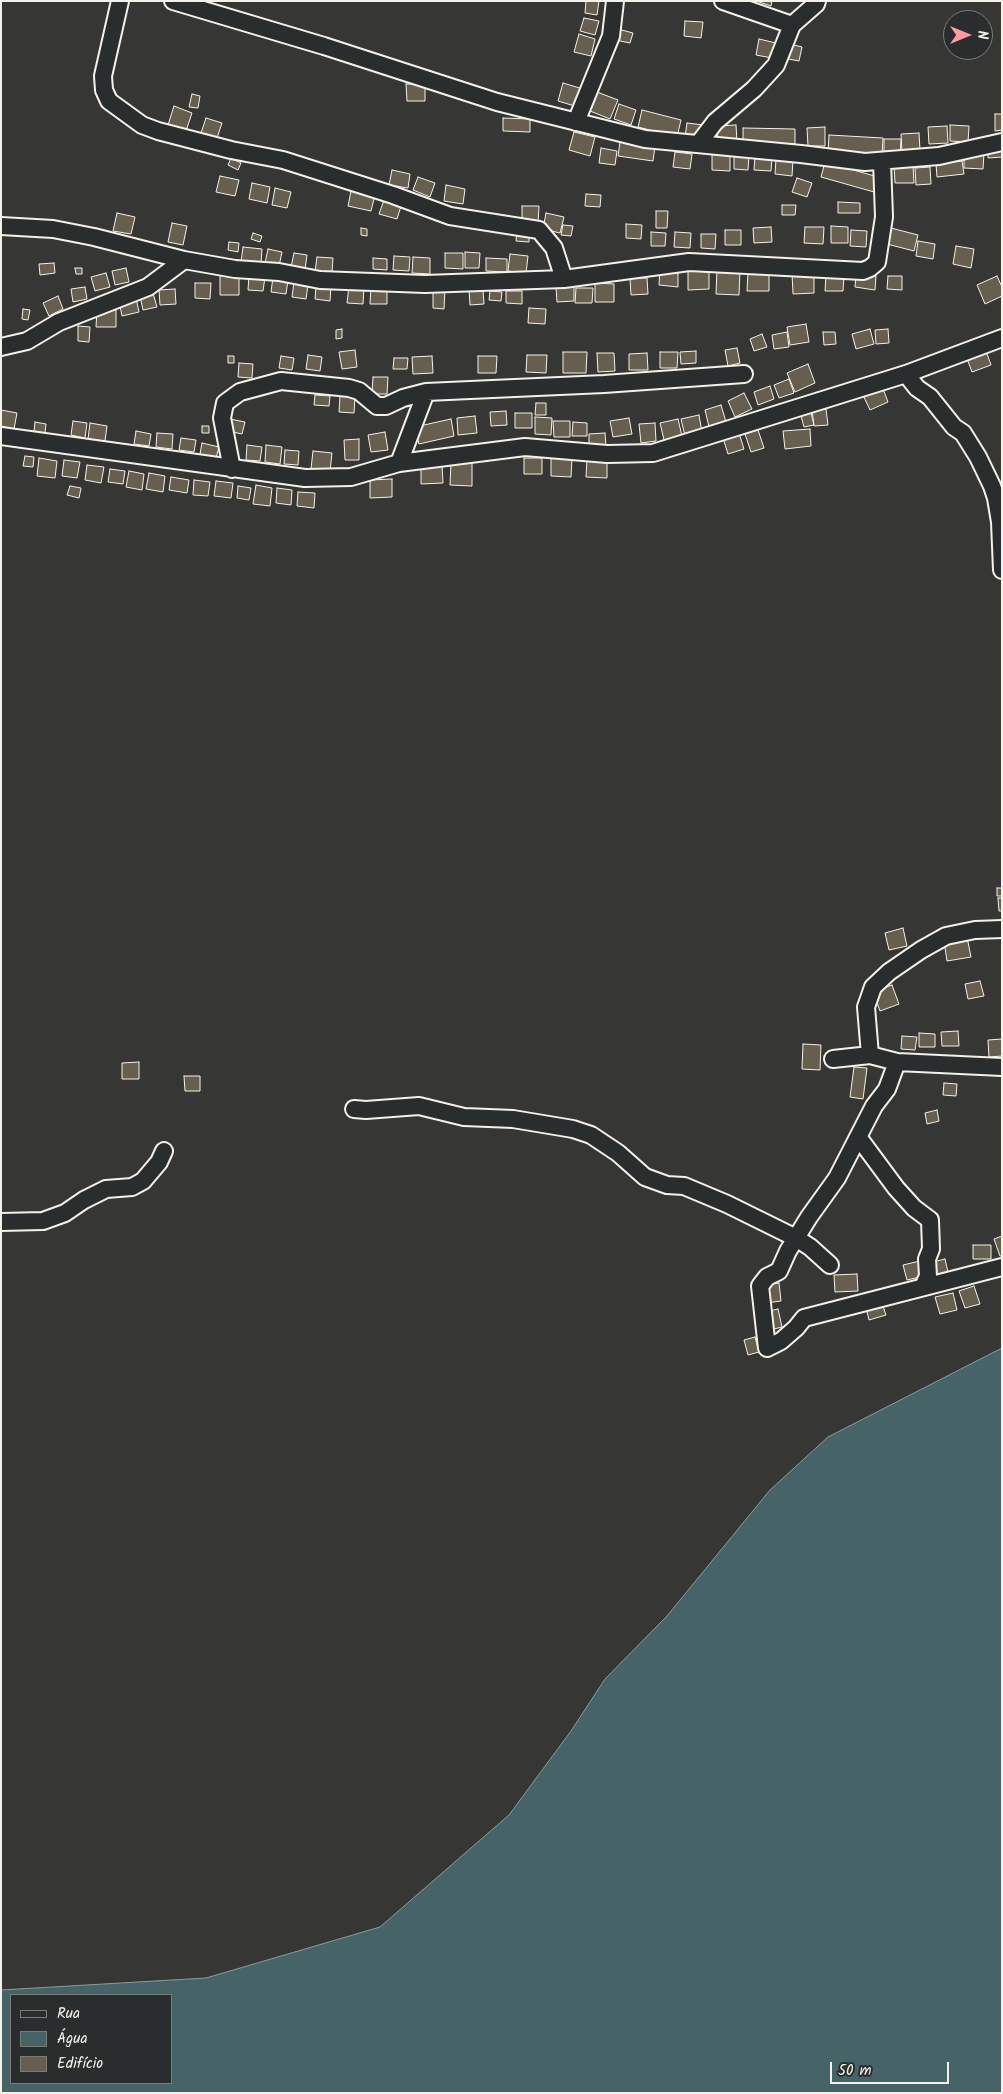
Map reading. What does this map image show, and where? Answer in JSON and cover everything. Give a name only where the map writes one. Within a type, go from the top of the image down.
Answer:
[{"type":"street","points":[[120,1],[102,76],[104,90],[109,101],[142,125],[231,150],[283,160],[393,195],[450,216],[539,230],[554,248],[564,279]]},
{"type":"street","points":[[173,1],[192,4],[497,102],[645,139],[865,162],[938,156],[1002,142]]},
{"type":"street","points":[[576,122],[611,36],[615,1]]},
{"type":"street","points":[[723,1],[792,25]]},
{"type":"street","points":[[699,144],[715,122],[754,89],[776,65],[792,25],[817,1]]},
{"type":"street","points":[[1,226],[53,229],[94,237],[184,260],[235,269],[279,272],[320,280],[425,284],[564,279],[689,262],[863,272],[877,262],[884,217],[882,161]]},
{"type":"street","points":[[1,347],[26,341],[59,322],[148,287],[184,260]]},
{"type":"street","points":[[1,436],[305,478],[351,477],[399,464],[525,447],[607,454],[653,453],[906,374],[1002,338]]},
{"type":"street","points":[[232,469],[222,418],[225,403],[240,392],[281,381],[349,388],[359,391],[377,406],[386,406],[403,398],[426,392],[604,384],[744,374]]},
{"type":"street","points":[[906,374],[917,388],[930,397],[954,427],[963,433],[978,457],[996,498],[1000,522],[1002,570]]},
{"type":"street","points":[[399,464],[426,392]]},
{"type":"street","points":[[870,1055],[866,1007],[873,987],[889,972],[921,950],[946,936],[975,930],[1002,929]]},
{"type":"street","points":[[833,1059],[870,1055],[897,1062],[1002,1067]]},
{"type":"street","points":[[897,1062],[887,1089],[874,1106],[837,1178],[822,1197],[796,1238],[779,1271],[767,1277],[760,1286],[767,1348],[781,1341],[804,1318],[1002,1267]]},
{"type":"street","points":[[354,1109],[366,1110],[419,1106],[464,1118],[513,1119],[573,1129],[591,1135],[611,1148],[645,1176],[667,1185],[684,1186],[707,1195],[796,1238],[810,1247],[830,1265]]},
{"type":"street","points":[[859,1138],[896,1188],[914,1208],[930,1220],[931,1249],[927,1259],[928,1276],[922,1288]]},
{"type":"street","points":[[1,1222],[43,1221],[65,1213],[84,1200],[106,1189],[132,1187],[143,1181],[159,1162],[164,1151]]},
{"type":"water","points":[[1002,1348],[1002,2093],[1,2093],[1,1990],[206,1978],[380,1927],[509,1815],[571,1731],[605,1679],[667,1616],[770,1490],[828,1437]]},
{"type":"building","points":[[586,1],[599,1],[597,15],[585,13]]},
{"type":"building","points":[[756,1],[772,1],[771,6]]},
{"type":"building","points":[[584,18],[599,21],[595,35],[580,31]]},
{"type":"building","points":[[685,21],[703,22],[701,38],[684,36]]},
{"type":"building","points":[[618,29],[633,33],[630,43],[615,40]]},
{"type":"building","points":[[579,34],[595,39],[591,56],[574,52]]},
{"type":"building","points":[[759,39],[776,43],[772,58],[756,55]]},
{"type":"building","points":[[786,43],[802,47],[799,61],[783,58]]},
{"type":"building","points":[[563,83],[583,89],[578,107],[558,101]]},
{"type":"building","points":[[406,84],[425,84],[425,101],[407,101]]},
{"type":"building","points":[[597,92],[618,100],[610,119],[590,111]]},
{"type":"building","points":[[192,94],[200,96],[198,108],[189,107]]},
{"type":"building","points":[[619,104],[636,110],[631,125],[614,119]]},
{"type":"building","points":[[174,106],[192,113],[186,131],[168,125]]},
{"type":"building","points":[[642,110],[681,120],[677,137],[638,127]]},
{"type":"building","points":[[995,114],[1002,114],[1002,130],[995,131]]},
{"type":"building","points":[[206,118],[222,123],[217,138],[201,133]]},
{"type":"building","points":[[503,118],[530,119],[530,132],[503,131]]},
{"type":"building","points":[[687,123],[704,125],[702,139],[685,137]]},
{"type":"building","points":[[736,125],[737,141],[718,142],[717,126]]},
{"type":"building","points":[[950,125],[969,126],[968,142],[950,141]]},
{"type":"building","points":[[947,126],[948,143],[929,144],[928,127]]},
{"type":"building","points":[[825,127],[825,146],[808,146],[807,128]]},
{"type":"building","points":[[743,128],[795,129],[795,144],[743,143]]},
{"type":"building","points":[[574,132],[595,137],[590,156],[569,150]]},
{"type":"building","points":[[919,133],[920,150],[902,152],[901,134]]},
{"type":"building","points":[[829,135],[883,138],[882,155],[828,152]]},
{"type":"building","points":[[884,139],[901,139],[900,156],[884,156]]},
{"type":"building","points":[[620,142],[655,146],[653,161],[618,156]]},
{"type":"building","points":[[988,147],[1002,147],[1002,157],[988,158]]},
{"type":"building","points":[[601,148],[617,151],[615,165],[599,163]]},
{"type":"building","points":[[675,152],[692,154],[690,169],[673,167]]},
{"type":"building","points":[[964,152],[984,153],[983,169],[964,168]]},
{"type":"building","points":[[712,153],[730,154],[730,171],[712,170]]},
{"type":"building","points":[[734,155],[749,155],[748,170],[734,169]]},
{"type":"building","points":[[755,156],[772,158],[771,171],[754,170]]},
{"type":"building","points":[[231,158],[241,163],[238,170],[228,165]]},
{"type":"building","points":[[776,159],[793,160],[792,176],[775,174]]},
{"type":"building","points":[[962,161],[964,174],[937,177],[936,164]]},
{"type":"building","points":[[825,162],[878,177],[874,192],[821,177]]},
{"type":"building","points":[[913,165],[914,183],[895,183],[894,166]]},
{"type":"building","points":[[930,167],[931,184],[916,185],[915,168]]},
{"type":"building","points":[[392,170],[410,174],[408,188],[389,185]]},
{"type":"building","points":[[220,176],[239,180],[235,196],[216,192]]},
{"type":"building","points":[[418,177],[435,183],[430,197],[413,190]]},
{"type":"building","points":[[797,178],[812,183],[807,197],[792,192]]},
{"type":"building","points":[[252,183],[270,187],[267,203],[249,199]]},
{"type":"building","points":[[446,185],[465,189],[463,204],[444,201]]},
{"type":"building","points":[[352,186],[376,191],[371,211],[348,206]]},
{"type":"building","points":[[275,188],[291,192],[287,208],[272,205]]},
{"type":"building","points":[[586,194],[601,195],[600,207],[585,206]]},
{"type":"building","points":[[385,197],[402,203],[397,219],[379,214]]},
{"type":"building","points":[[838,202],[860,203],[860,213],[838,213]]},
{"type":"building","points":[[782,205],[796,205],[795,215],[782,215]]},
{"type":"building","points":[[522,206],[539,206],[538,224],[522,223]]},
{"type":"building","points":[[656,211],[668,211],[667,228],[656,228]]},
{"type":"building","points":[[117,213],[135,217],[131,234],[113,231]]},
{"type":"building","points":[[546,213],[564,217],[560,233],[543,229]]},
{"type":"building","points":[[172,223],[187,226],[183,245],[168,242]]},
{"type":"building","points":[[626,224],[642,225],[641,239],[626,238]]},
{"type":"building","points":[[563,225],[573,226],[571,236],[561,235]]},
{"type":"building","points":[[831,226],[848,227],[848,243],[831,243]]},
{"type":"building","points":[[771,227],[772,242],[754,243],[753,228]]},
{"type":"building","points":[[805,227],[824,227],[823,244],[804,243]]},
{"type":"building","points":[[887,227],[918,235],[914,251],[883,243]]},
{"type":"building","points":[[361,228],[367,229],[367,236],[361,235]]},
{"type":"building","points":[[725,230],[741,230],[741,245],[725,245]]},
{"type":"building","points":[[851,230],[867,231],[866,247],[850,246]]},
{"type":"building","points":[[517,231],[529,231],[529,242],[516,241]]},
{"type":"building","points":[[651,232],[666,233],[665,246],[651,246]]},
{"type":"building","points":[[675,232],[691,233],[690,248],[674,247]]},
{"type":"building","points":[[253,233],[262,236],[260,242],[251,239]]},
{"type":"building","points":[[701,234],[716,234],[715,249],[701,248]]},
{"type":"building","points":[[918,241],[935,244],[933,259],[916,256]]},
{"type":"building","points":[[229,242],[239,243],[238,252],[228,250]]},
{"type":"building","points":[[956,246],[974,249],[971,268],[953,264]]},
{"type":"building","points":[[243,247],[262,249],[261,264],[241,262]]},
{"type":"building","points":[[268,249],[282,252],[279,266],[265,263]]},
{"type":"building","points":[[465,252],[480,253],[479,268],[465,268]]},
{"type":"building","points":[[294,253],[307,255],[305,270],[291,267]]},
{"type":"building","points":[[445,253],[463,253],[463,269],[445,268]]},
{"type":"building","points":[[510,254],[528,256],[526,273],[508,271]]},
{"type":"building","points":[[394,256],[410,257],[409,271],[393,270]]},
{"type":"building","points":[[317,257],[333,258],[332,273],[315,272]]},
{"type":"building","points":[[413,257],[430,258],[430,274],[412,273]]},
{"type":"building","points":[[373,258],[387,259],[387,270],[373,269]]},
{"type":"building","points":[[486,258],[507,259],[507,272],[486,271]]},
{"type":"building","points":[[54,263],[55,273],[40,275],[39,264]]},
{"type":"building","points":[[660,267],[678,267],[678,287],[659,285]]},
{"type":"building","points":[[75,268],[82,268],[82,274],[76,274]]},
{"type":"building","points":[[126,268],[129,282],[115,285],[112,271]]},
{"type":"building","points":[[717,269],[740,270],[739,295],[716,294]]},
{"type":"building","points":[[709,270],[709,289],[688,290],[688,271]]},
{"type":"building","points":[[748,272],[769,273],[769,291],[747,291]]},
{"type":"building","points":[[814,272],[814,293],[793,294],[792,273]]},
{"type":"building","points":[[106,273],[110,287],[95,291],[91,277]]},
{"type":"building","points":[[856,274],[876,276],[875,290],[855,287]]},
{"type":"building","points":[[220,275],[239,275],[239,295],[220,295]]},
{"type":"building","points":[[826,275],[844,275],[843,291],[825,291]]},
{"type":"building","points":[[249,276],[265,277],[263,291],[248,290]]},
{"type":"building","points":[[888,276],[902,276],[902,290],[887,289]]},
{"type":"building","points":[[997,276],[1002,287],[1002,296],[985,304],[977,285]]},
{"type":"building","points":[[273,277],[288,280],[286,294],[271,292]]},
{"type":"building","points":[[630,278],[647,278],[648,294],[631,295]]},
{"type":"building","points":[[294,282],[308,285],[306,299],[292,297]]},
{"type":"building","points":[[195,283],[211,283],[210,299],[195,298]]},
{"type":"building","points":[[595,283],[614,284],[614,302],[595,302]]},
{"type":"building","points":[[316,285],[331,286],[330,301],[315,299]]},
{"type":"building","points":[[349,286],[364,287],[363,304],[347,303]]},
{"type":"building","points":[[85,287],[87,299],[73,302],[71,289]]},
{"type":"building","points":[[371,287],[387,287],[387,304],[370,304]]},
{"type":"building","points":[[556,287],[574,287],[574,301],[557,302]]},
{"type":"building","points":[[433,288],[445,289],[444,309],[433,308]]},
{"type":"building","points":[[576,288],[593,288],[592,303],[575,303]]},
{"type":"building","points":[[175,289],[176,304],[160,305],[159,290]]},
{"type":"building","points":[[469,290],[483,290],[484,304],[470,305]]},
{"type":"building","points":[[490,291],[502,292],[501,301],[489,300]]},
{"type":"building","points":[[506,291],[522,291],[522,304],[506,303]]},
{"type":"building","points":[[153,293],[157,307],[143,310],[140,296]]},
{"type":"building","points":[[58,296],[63,309],[49,316],[43,303]]},
{"type":"building","points":[[136,298],[139,312],[122,316],[119,301]]},
{"type":"building","points":[[529,308],[546,309],[545,324],[528,323]]},
{"type":"building","points":[[23,309],[30,310],[28,320],[22,319]]},
{"type":"building","points":[[97,310],[116,310],[116,327],[96,327]]},
{"type":"building","points":[[806,324],[809,342],[790,345],[787,327]]},
{"type":"building","points":[[78,326],[90,327],[89,342],[78,341]]},
{"type":"building","points":[[342,329],[342,338],[336,339],[336,330]]},
{"type":"building","points":[[870,329],[874,344],[856,349],[852,334]]},
{"type":"building","points":[[888,329],[889,343],[876,344],[875,330]]},
{"type":"building","points":[[787,332],[789,347],[774,349],[772,335]]},
{"type":"building","points":[[823,332],[835,332],[836,344],[824,345]]},
{"type":"building","points":[[762,334],[767,347],[754,351],[750,339]]},
{"type":"building","points":[[737,348],[740,363],[728,366],[725,350]]},
{"type":"building","points":[[985,348],[991,365],[972,372],[966,356]]},
{"type":"building","points":[[355,350],[357,367],[342,369],[339,352]]},
{"type":"building","points":[[696,351],[696,363],[681,364],[680,352]]},
{"type":"building","points":[[563,352],[587,352],[586,373],[563,373]]},
{"type":"building","points":[[660,352],[678,352],[677,368],[660,368]]},
{"type":"building","points":[[597,353],[614,353],[615,371],[598,372]]},
{"type":"building","points":[[647,353],[648,370],[629,370],[629,354]]},
{"type":"building","points":[[308,355],[322,357],[320,371],[306,369]]},
{"type":"building","points":[[527,355],[547,355],[546,373],[526,372]]},
{"type":"building","points":[[228,356],[234,356],[234,363],[228,363]]},
{"type":"building","points":[[281,356],[294,358],[292,370],[279,368]]},
{"type":"building","points":[[432,356],[433,373],[413,374],[412,357]]},
{"type":"building","points":[[478,356],[497,356],[496,373],[478,373]]},
{"type":"building","points":[[394,358],[408,358],[407,369],[393,369]]},
{"type":"building","points":[[239,363],[253,364],[252,378],[238,377]]},
{"type":"building","points":[[808,364],[815,383],[795,392],[787,373]]},
{"type":"building","points":[[373,377],[388,377],[387,394],[372,394]]},
{"type":"building","points":[[789,379],[794,393],[779,398],[774,385]]},
{"type":"building","points":[[770,386],[774,399],[758,405],[754,392]]},
{"type":"building","points":[[882,386],[888,402],[870,410],[863,395]]},
{"type":"building","points":[[744,393],[752,409],[735,417],[728,401]]},
{"type":"building","points":[[315,395],[330,396],[329,406],[314,405]]},
{"type":"building","points":[[340,396],[355,397],[354,413],[339,412]]},
{"type":"building","points":[[536,403],[546,403],[546,415],[535,415]]},
{"type":"building","points":[[721,405],[726,422],[709,427],[705,410]]},
{"type":"building","points":[[826,409],[828,425],[814,426],[812,410]]},
{"type":"building","points":[[1,410],[17,413],[14,429],[1,426]]},
{"type":"building","points":[[506,411],[507,425],[491,426],[490,412]]},
{"type":"building","points":[[515,413],[532,413],[532,428],[515,428]]},
{"type":"building","points":[[811,413],[814,425],[804,427],[801,416]]},
{"type":"building","points":[[699,415],[702,432],[685,436],[681,419]]},
{"type":"building","points":[[475,416],[477,433],[458,435],[457,418]]},
{"type":"building","points":[[535,417],[552,418],[551,435],[535,434]]},
{"type":"building","points":[[629,418],[632,434],[613,437],[610,421]]},
{"type":"building","points":[[230,419],[245,422],[242,434],[228,431]]},
{"type":"building","points":[[451,419],[454,436],[419,444],[415,427]]},
{"type":"building","points":[[678,419],[682,436],[664,440],[660,423]]},
{"type":"building","points":[[73,421],[87,423],[85,438],[71,435]]},
{"type":"building","points":[[553,421],[570,421],[570,437],[554,437]]},
{"type":"building","points":[[35,422],[46,424],[45,433],[34,431]]},
{"type":"building","points":[[573,422],[587,423],[587,436],[572,436]]},
{"type":"building","points":[[90,423],[107,426],[105,441],[88,439]]},
{"type":"building","points":[[655,423],[656,441],[641,443],[639,424]]},
{"type":"building","points":[[202,426],[209,426],[209,433],[202,433]]},
{"type":"building","points":[[810,429],[811,446],[785,449],[783,431]]},
{"type":"building","points":[[758,430],[764,448],[751,452],[745,434]]},
{"type":"building","points":[[136,431],[151,434],[149,446],[134,444]]},
{"type":"building","points":[[385,432],[388,450],[371,452],[368,435]]},
{"type":"building","points":[[157,433],[173,434],[172,449],[156,447]]},
{"type":"building","points":[[605,433],[606,446],[589,447],[589,434]]},
{"type":"building","points":[[739,433],[744,449],[728,454],[723,438]]},
{"type":"building","points":[[181,438],[196,440],[194,452],[179,450]]},
{"type":"building","points":[[359,439],[359,460],[345,460],[344,440]]},
{"type":"building","points":[[202,443],[219,447],[216,458],[200,454]]},
{"type":"building","points":[[247,445],[262,447],[260,461],[246,460]]},
{"type":"building","points":[[266,445],[282,447],[280,464],[265,462]]},
{"type":"building","points":[[285,450],[299,451],[298,465],[284,464]]},
{"type":"building","points":[[313,451],[332,453],[330,472],[311,469]]},
{"type":"building","points":[[25,456],[34,457],[33,467],[23,466]]},
{"type":"building","points":[[551,457],[572,458],[571,477],[551,476]]},
{"type":"building","points":[[39,458],[57,461],[55,478],[37,476]]},
{"type":"building","points":[[524,458],[542,458],[542,474],[524,474]]},
{"type":"building","points":[[587,459],[607,459],[607,478],[586,477]]},
{"type":"building","points":[[64,460],[80,462],[77,478],[62,476]]},
{"type":"building","points":[[451,463],[472,463],[472,486],[450,485]]},
{"type":"building","points":[[87,465],[104,467],[101,483],[85,480]]},
{"type":"building","points":[[442,465],[443,483],[421,484],[421,466]]},
{"type":"building","points":[[110,469],[125,471],[123,484],[108,482]]},
{"type":"building","points":[[129,471],[144,474],[142,490],[126,487]]},
{"type":"building","points":[[149,473],[165,476],[163,492],[146,489]]},
{"type":"building","points":[[171,477],[189,480],[187,493],[169,490]]},
{"type":"building","points":[[392,479],[392,497],[370,498],[370,480]]},
{"type":"building","points":[[194,480],[210,482],[208,496],[193,495]]},
{"type":"building","points":[[216,481],[233,483],[231,498],[214,496]]},
{"type":"building","points":[[256,485],[272,488],[270,506],[253,504]]},
{"type":"building","points":[[70,486],[81,488],[79,498],[67,495]]},
{"type":"building","points":[[238,486],[251,488],[249,500],[237,498]]},
{"type":"building","points":[[277,488],[292,490],[291,505],[276,503]]},
{"type":"building","points":[[298,492],[315,493],[314,508],[297,506]]},
{"type":"building","points":[[997,888],[1002,888],[1002,896],[997,896]]},
{"type":"building","points":[[998,898],[1002,898],[1002,911],[999,911]]},
{"type":"building","points":[[903,928],[907,946],[889,950],[885,933]]},
{"type":"building","points":[[967,937],[971,957],[947,961],[944,941]]},
{"type":"building","points":[[980,981],[984,996],[968,999],[965,984]]},
{"type":"building","points":[[892,985],[899,1004],[880,1011],[873,992]]},
{"type":"building","points":[[958,1031],[959,1046],[942,1046],[941,1032]]},
{"type":"building","points":[[919,1033],[935,1034],[935,1047],[919,1047]]},
{"type":"building","points":[[902,1036],[917,1037],[915,1050],[901,1049]]},
{"type":"building","points":[[1002,1039],[1002,1056],[989,1057],[988,1040]]},
{"type":"building","points":[[803,1044],[821,1045],[820,1070],[802,1069]]},
{"type":"building","points":[[139,1062],[139,1079],[122,1079],[122,1063]]},
{"type":"building","points":[[854,1067],[867,1068],[863,1099],[850,1097]]},
{"type":"building","points":[[184,1076],[200,1076],[200,1091],[185,1091]]},
{"type":"building","points":[[944,1083],[957,1084],[956,1096],[943,1095]]},
{"type":"building","points":[[937,1110],[939,1121],[927,1124],[925,1113]]},
{"type":"building","points":[[1002,1236],[1002,1256],[1000,1256],[994,1239]]},
{"type":"building","points":[[973,1245],[991,1245],[991,1259],[973,1259]]},
{"type":"building","points":[[945,1259],[948,1272],[931,1276],[929,1263]]},
{"type":"building","points":[[920,1261],[924,1276],[907,1280],[903,1265]]},
{"type":"building","points":[[857,1274],[858,1291],[835,1292],[834,1275]]},
{"type":"building","points":[[779,1283],[781,1301],[766,1303],[763,1285]]},
{"type":"building","points":[[974,1286],[980,1304],[965,1308],[959,1291]]},
{"type":"building","points":[[953,1293],[957,1310],[940,1314],[935,1297]]},
{"type":"building","points":[[882,1303],[886,1315],[869,1320],[866,1307]]},
{"type":"building","points":[[778,1309],[782,1327],[770,1330],[765,1312]]},
{"type":"building","points":[[755,1337],[759,1352],[748,1355],[744,1340]]}]
